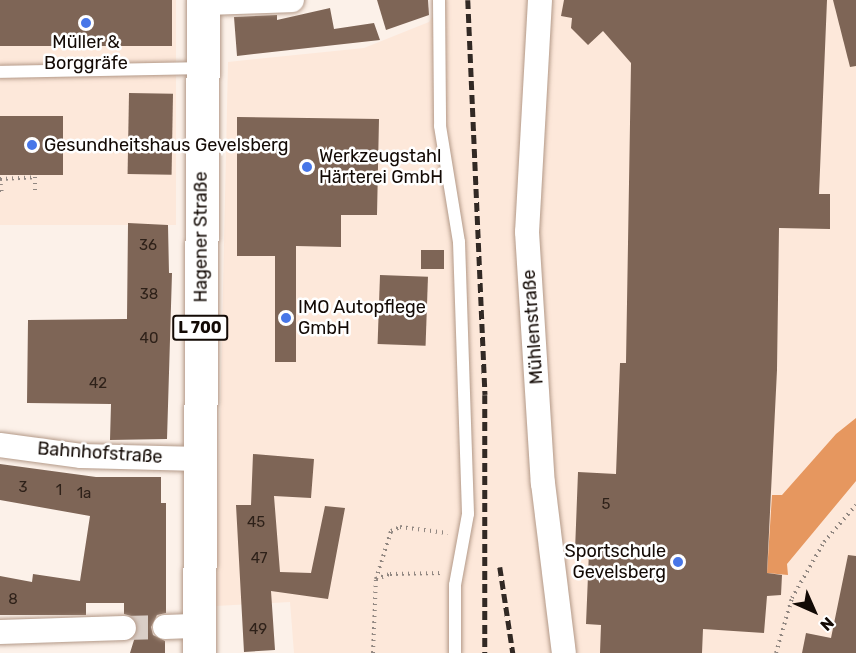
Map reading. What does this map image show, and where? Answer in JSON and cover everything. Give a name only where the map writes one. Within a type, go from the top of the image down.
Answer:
[{"type":"main road","name":"Hagener Straße","points":[[199,639],[203,2]]},
{"type":"street","points":[[203,2],[292,0]]},
{"type":"street","name":"Mühlenstraße","points":[[540,0],[527,232],[543,483],[564,653]]},
{"type":"street","name":"Bahnhofstraße","points":[[0,445],[81,456],[200,459]]},
{"type":"street","points":[[165,627],[199,639]]},
{"type":"street","points":[[0,632],[124,628]]},
{"type":"lane","points":[[439,0],[440,126],[459,242],[467,535],[460,572],[455,585],[455,653]]},
{"type":"lane","points":[[0,72],[202,68]]},
{"type":"path","points":[[2,195],[0,178],[35,177],[35,195]]},
{"type":"path","points":[[776,653],[792,598],[824,542],[856,505]]},
{"type":"path","points":[[373,653],[376,579],[391,531],[400,527],[467,535]]},
{"type":"path","points":[[376,579],[390,574],[460,572]]},
{"type":"shaded area","points":[[0,0],[176,0],[176,225],[0,225]]},
{"type":"shaded area","points":[[444,0],[856,0],[856,653],[294,653],[290,602],[216,606],[228,62],[364,48],[429,22]]},
{"type":"shaded area","points":[[856,418],[856,481],[787,564],[788,575],[767,573],[772,495],[782,495],[836,434]]},
{"type":"building","name":"Müller & Borggräfe","points":[[0,0],[172,0],[172,46],[0,46]]},
{"type":"building","points":[[377,0],[428,0],[429,15],[386,30]]},
{"type":"building","points":[[564,0],[827,0],[819,194],[830,194],[830,229],[779,228],[777,370],[767,573],[782,575],[781,595],[767,596],[764,633],[703,629],[702,653],[600,653],[601,625],[586,624],[589,551],[575,551],[578,472],[616,474],[620,363],[626,363],[631,63],[603,31],[588,45],[571,28],[572,18],[561,16]]},
{"type":"building","points":[[833,0],[856,0],[856,66],[850,67]]},
{"type":"building","points":[[330,8],[334,29],[374,23],[380,40],[237,56],[234,17],[277,15],[277,20]]},
{"type":"building","points":[[129,93],[173,94],[172,175],[128,174]]},
{"type":"building","name":"Gesundheitshaus Gevelsberg","points":[[0,116],[63,116],[63,175],[0,175]]},
{"type":"building","name":"Werkzeugstahl Härterei GmbH","points":[[237,117],[379,119],[377,215],[341,215],[341,247],[296,246],[296,362],[275,362],[275,256],[237,256]]},
{"type":"building","points":[[128,223],[168,225],[169,273],[172,273],[167,439],[110,440],[111,404],[27,403],[28,320],[127,319]]},
{"type":"building","points":[[421,250],[444,250],[444,269],[421,269]]},
{"type":"building","points":[[380,275],[428,277],[426,346],[378,344]]},
{"type":"building","points":[[253,454],[314,459],[311,498],[274,496],[280,572],[311,573],[325,506],[345,508],[328,599],[271,591],[275,650],[244,652],[236,505],[251,505]]},
{"type":"building","points":[[0,464],[96,477],[161,477],[161,503],[166,503],[166,613],[157,615],[151,627],[153,635],[165,641],[165,653],[130,653],[138,627],[131,616],[124,614],[124,603],[86,603],[86,615],[0,615],[0,576],[32,582],[33,574],[80,581],[90,516],[0,500]]},
{"type":"building","points":[[848,555],[856,556],[856,653],[802,653],[806,633],[831,638]]},
{"type":"tunnel","points":[[124,628],[165,627]]},
{"type":"railway","points":[[468,0],[485,395],[485,653]]},
{"type":"railway","points":[[500,567],[513,653]]},
{"type":"place","name":"Müller & Borggräfe","points":[[86,23]]},
{"type":"place","name":"Gesundheitshaus Gevelsberg","points":[[32,145]]},
{"type":"place","name":"Werkzeugstahl Härterei GmbH","points":[[307,167]]},
{"type":"place","name":"IMO Autopflege GmbH","points":[[286,318]]},
{"type":"place","name":"Sportschule Gevelsberg","points":[[678,562]]}]
